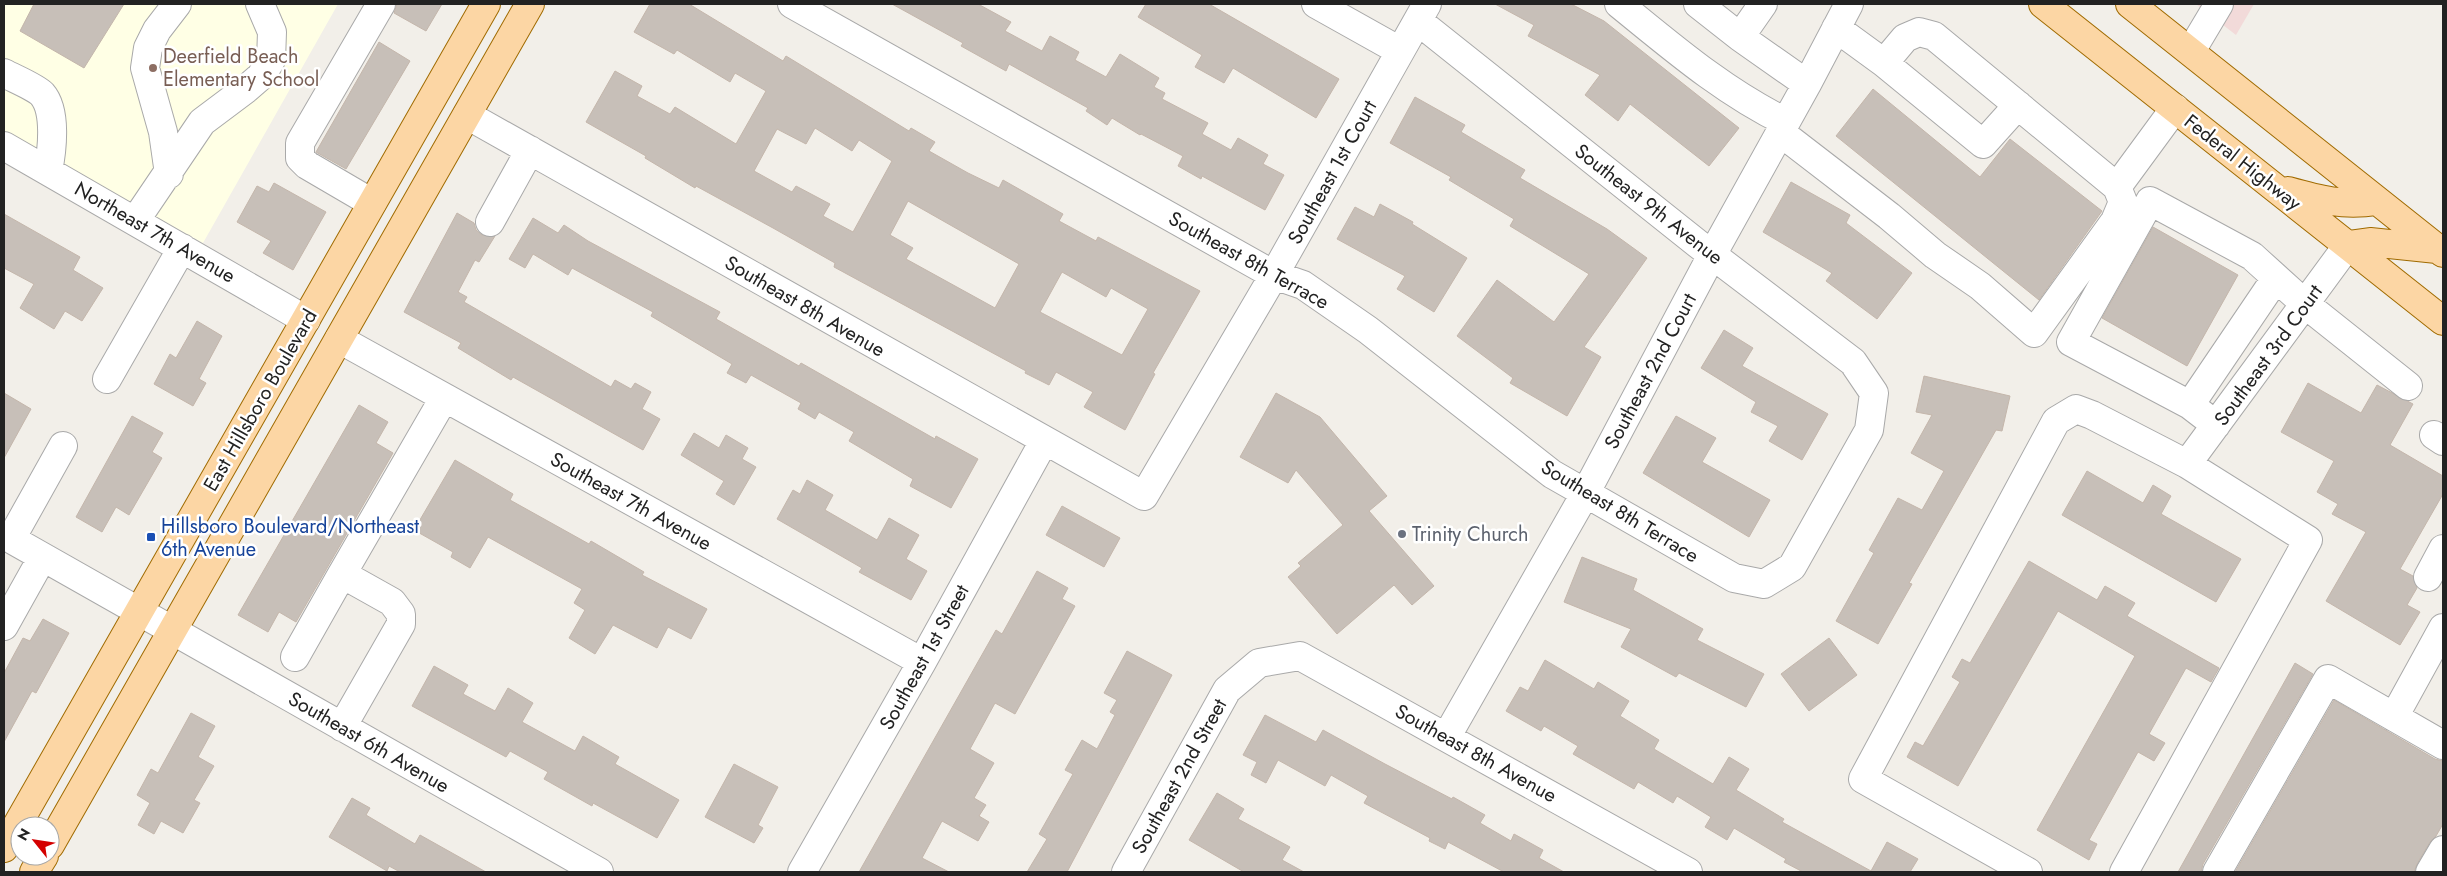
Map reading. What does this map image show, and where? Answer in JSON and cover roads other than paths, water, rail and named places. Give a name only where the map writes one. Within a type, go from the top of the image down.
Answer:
[{"type":"main road","name":"East Hillsboro Boulevard","points":[[4,848],[486,4]]},
{"type":"main road","name":"East Hillsboro Boulevard","points":[[60,828],[530,4]]},
{"type":"main road","name":"Federal Highway","points":[[2043,4],[2443,321]]},
{"type":"main road","points":[[2130,4],[2377,201],[2441,247]]},
{"type":"main road","points":[[2274,187],[2324,202],[2354,204],[2377,201]]},
{"type":"main road","points":[[372,203],[380,212],[383,224],[382,263]]},
{"type":"main road","points":[[2348,245],[2377,242],[2441,247]]},
{"type":"street","points":[[169,174],[162,132],[145,68],[148,48],[157,30],[177,4]]},
{"type":"street","points":[[135,221],[169,174],[202,122],[261,76],[271,60],[272,32],[260,4]]},
{"type":"street","points":[[372,203],[307,166],[300,158],[300,143],[381,4]]},
{"type":"street","name":"Southeast 8th Terrace","points":[[792,4],[1274,275],[1303,285],[1368,330],[1552,474],[1734,578],[1764,584]]},
{"type":"street","points":[[1316,4],[1400,51]]},
{"type":"street","points":[[1618,4],[1724,87],[1783,127],[1935,255],[1980,286],[2034,333],[2115,221],[2123,202],[2117,187],[1934,36],[1919,32],[1906,38],[1884,63]]},
{"type":"street","points":[[1698,4],[1740,37],[1808,84]]},
{"type":"street","points":[[1740,37],[1763,4]]},
{"type":"street","name":"Southeast 2nd Court","points":[[1447,736],[1585,494],[1712,255],[1808,84],[1848,4]]},
{"type":"street","points":[[2191,51],[2219,4]]},
{"type":"street","name":"Southeast 1st Court","points":[[1144,496],[1274,275],[1423,12]]},
{"type":"street","name":"Southeast 9th Avenue","points":[[1423,12],[1712,255],[1853,362],[1874,393],[1869,430],[1792,567],[1764,584]]},
{"type":"street","points":[[1836,28],[1884,63],[1983,144],[2018,105]]},
{"type":"street","points":[[4,73],[42,94],[51,116],[53,148],[48,171]]},
{"type":"street","points":[[2117,187],[2175,108]]},
{"type":"street","name":"Southeast 8th Avenue","points":[[467,115],[1144,496]]},
{"type":"street","name":"Northeast 7th Avenue","points":[[4,146],[306,320]]},
{"type":"street","points":[[490,222],[530,150]]},
{"type":"street","points":[[2216,425],[2190,405],[2071,342],[2150,201],[2252,256],[2305,304],[2408,386]]},
{"type":"street","name":"Southeast 3rd Court","points":[[2187,464],[2348,245]]},
{"type":"street","points":[[107,379],[182,248]]},
{"type":"street","points":[[2190,405],[2276,278]]},
{"type":"street","name":"Southeast 7th Avenue","points":[[340,339],[922,662]]},
{"type":"street","points":[[296,657],[444,398]]},
{"type":"street","points":[[2028,872],[1863,779],[2056,421],[2076,409],[2092,415],[2187,464],[2308,540],[2124,872]]},
{"type":"street","name":"Southeast 1st Street","points":[[802,872],[922,662],[1044,441]]},
{"type":"street","points":[[7,537],[63,446]]},
{"type":"street","name":"Southeast 6th Avenue","points":[[7,537],[598,872]]},
{"type":"street","points":[[2428,577],[2443,550]]},
{"type":"street","points":[[4,626],[42,558]]},
{"type":"street","points":[[342,574],[392,602],[402,614],[401,624],[342,727]]},
{"type":"street","points":[[2394,717],[2443,628]]},
{"type":"street","name":"Southeast 8th Avenue","points":[[1259,663],[1300,656],[1447,736],[1688,872]]},
{"type":"street","name":"Southeast 2nd Street","points":[[1135,869],[1227,690],[1259,663]]},
{"type":"street","points":[[2218,872],[2328,679],[2443,745]]},
{"type":"street","points":[[2430,872],[2443,850]]},
{"type":"place","name":"Deerfield Beach Elementary School","points":[[153,68]]},
{"type":"place","name":"Trinity Church","points":[[1402,534]]},
{"type":"place","name":"Hillsboro Boulevard/Northeast 6th Avenue","points":[[151,537]]}]
